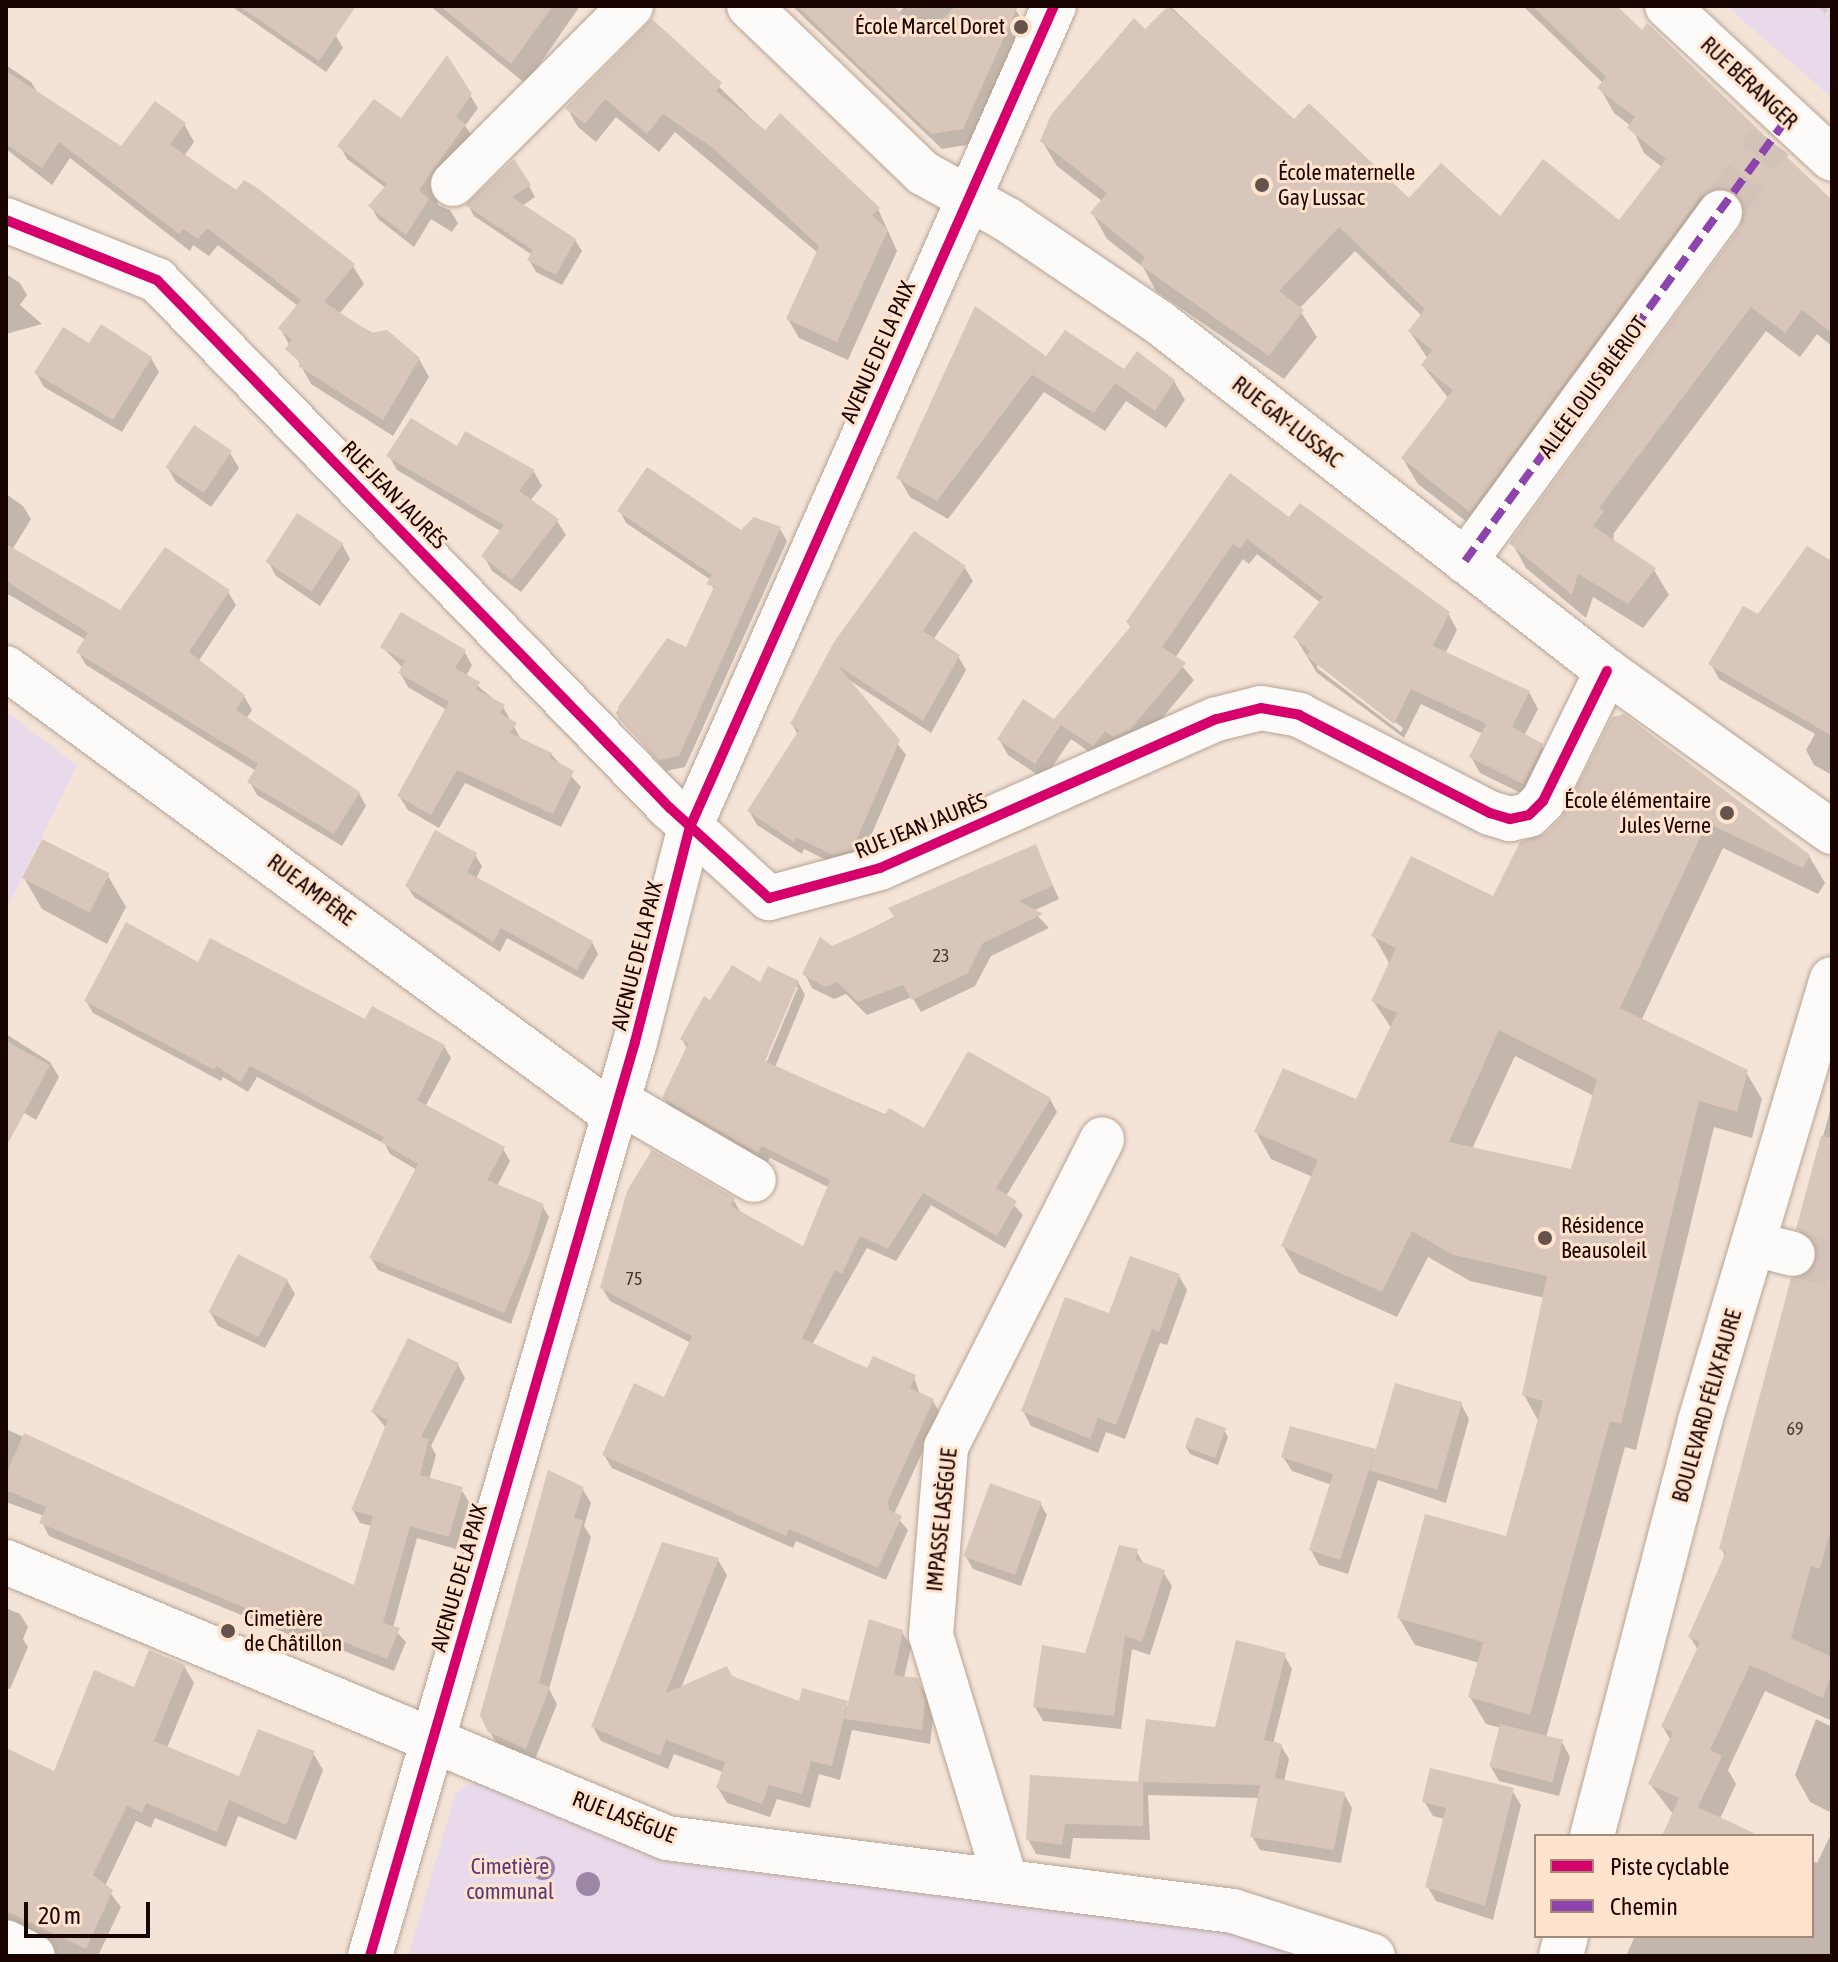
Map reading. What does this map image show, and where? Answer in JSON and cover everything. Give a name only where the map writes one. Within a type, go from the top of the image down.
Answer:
[{"type":"street","points":[[453,184],[631,6]]},
{"type":"street","name":"RUE GAY-LUSSAC","points":[[749,6],[923,173],[1008,220],[1160,323],[1607,671],[1832,832]]},
{"type":"street","name":"AVENUE DE LA PAIX","points":[[370,1956],[616,1108],[690,827],[1054,6]]},
{"type":"street","name":"RUE BÉRANGER","points":[[1667,6],[1778,130],[1832,159]]},
{"type":"street","name":"ALLÉE LOUIS BLÉRIOT","points":[[1465,561],[1720,212]]},
{"type":"street","name":"RUE JEAN JAURÈS","points":[[6,220],[157,280],[690,827],[769,898],[880,868],[1217,719],[1261,708],[1299,715],[1490,813],[1510,819],[1529,815],[1543,801],[1607,671]]},
{"type":"street","name":"RUE AMPÈRE","points":[[6,668],[616,1108],[754,1180]]},
{"type":"street","name":"BOULEVARD FÉLIX FAURE","points":[[1593,1834],[1700,1421],[1773,1249],[1832,979]]},
{"type":"street","name":"IMPASSE LASÈGUE","points":[[1005,1879],[931,1635],[946,1447],[1102,1139]]},
{"type":"street","name":"RUE LASÈGUE","points":[[6,1562],[433,1737],[667,1838],[1005,1879],[1233,1911],[1373,1956]]},
{"type":"street","points":[[6,1942],[33,1956]]},
{"type":"path","points":[[1821,6],[1832,16]]},
{"type":"green space","points":[[1728,6],[1832,6],[1832,98],[1742,20]]},
{"type":"green space","points":[[6,712],[77,765],[6,910]]},
{"type":"green space","name":"Cimetière communal","points":[[476,1781],[663,1861],[1221,1930],[1304,1956],[408,1956],[456,1792]]},
{"type":"building","points":[[239,6],[356,6],[319,61]]},
{"type":"building","points":[[440,6],[553,6],[511,64]]},
{"type":"building","points":[[797,6],[893,6],[926,37],[955,6],[1018,6],[963,129],[931,134]]},
{"type":"building","points":[[1168,6],[1294,119],[1309,103],[1409,198],[1441,163],[1500,216],[1543,159],[1619,220],[1666,159],[1627,128],[1635,117],[1597,88],[1606,77],[1532,6],[1617,6],[1642,30],[1647,23],[1832,200],[1832,333],[1802,310],[1785,333],[1751,307],[1599,508],[1604,511],[1593,526],[1656,568],[1628,604],[1578,574],[1572,595],[1509,543],[1740,227],[1742,201],[1722,187],[1700,197],[1470,512],[1401,458],[1453,390],[1421,365],[1432,350],[1408,331],[1425,309],[1339,227],[1279,291],[1304,310],[1269,356],[1140,265],[1145,257],[1090,213],[1107,193],[1040,141],[1051,115],[1134,18],[1145,29]]},
{"type":"building","points":[[652,19],[722,83],[716,91],[765,130],[780,113],[880,208],[872,215],[888,230],[837,342],[786,319],[819,246],[714,149],[663,114],[647,134],[605,99],[585,124],[565,108]]},
{"type":"building","points":[[447,55],[472,94],[456,117],[466,124],[419,190],[429,199],[406,235],[368,206],[387,184],[337,146],[374,99],[401,118]]},
{"type":"building","points":[[6,71],[121,146],[155,101],[186,123],[170,144],[236,190],[244,180],[256,187],[355,264],[324,302],[371,333],[387,330],[420,358],[383,420],[298,366],[301,363],[285,349],[292,340],[278,328],[301,300],[207,228],[198,239],[183,229],[179,234],[59,142],[42,168],[6,144]]},
{"type":"building","points":[[514,159],[531,185],[512,197],[576,239],[556,275],[527,260],[533,250],[465,205]]},
{"type":"building","points":[[975,306],[1046,356],[1065,330],[1124,369],[1137,351],[1175,380],[1155,411],[1115,383],[1094,413],[1032,375],[1036,369],[937,501],[896,478]]},
{"type":"building","points":[[101,324],[152,357],[113,420],[34,373],[63,327],[89,343]]},
{"type":"building","points":[[411,418],[457,446],[465,431],[535,470],[519,491],[559,519],[512,580],[481,556],[504,525],[386,456]]},
{"type":"building","points":[[194,425],[232,451],[204,493],[165,467]]},
{"type":"building","points":[[647,467],[741,530],[754,517],[781,527],[679,756],[658,760],[618,718],[618,707],[667,638],[686,647],[714,587],[706,584],[712,575],[617,511]]},
{"type":"building","points":[[1230,473],[1289,517],[1300,503],[1450,612],[1433,646],[1530,691],[1512,727],[1543,744],[1523,784],[1469,757],[1486,724],[1411,689],[1394,724],[1306,656],[1310,651],[1293,637],[1323,597],[1247,539],[1240,549],[1233,544],[1162,647],[1186,663],[1130,730],[1113,737],[1105,731],[1093,746],[1061,725],[1035,764],[997,739],[1023,699],[1054,719],[1131,626],[1126,622]]},
{"type":"building","points":[[297,513],[343,543],[312,592],[265,562]]},
{"type":"building","points":[[914,531],[966,566],[923,631],[960,655],[923,721],[838,666],[900,740],[852,850],[833,855],[796,837],[794,842],[747,811],[799,730],[790,724],[834,642]]},
{"type":"building","points":[[6,544],[120,610],[165,547],[230,590],[189,652],[245,695],[236,710],[360,792],[334,834],[247,782],[258,764],[76,652],[88,633],[6,581]]},
{"type":"building","points":[[1807,546],[1832,561],[1832,736],[1708,664],[1743,606],[1758,614]]},
{"type":"building","points":[[401,612],[466,650],[455,668],[480,682],[476,689],[505,705],[500,713],[517,723],[510,733],[552,753],[550,758],[574,771],[553,814],[457,770],[431,815],[397,796],[449,702],[398,673],[405,661],[380,647]]},
{"type":"building","points":[[1624,714],[1810,855],[1803,868],[1707,823],[1620,1008],[1748,1070],[1737,1112],[1699,1101],[1621,1424],[1610,1421],[1530,1715],[1468,1697],[1483,1642],[1397,1618],[1425,1514],[1506,1536],[1543,1401],[1522,1395],[1547,1276],[1453,1255],[1412,1231],[1382,1292],[1281,1246],[1318,1160],[1254,1132],[1283,1068],[1356,1099],[1397,1013],[1371,1001],[1396,948],[1371,936],[1411,856],[1493,896],[1520,842],[1546,833],[1561,818],[1612,717]],"holes":[[[1499,1030],[1597,1079],[1571,1169],[1449,1142]]]},
{"type":"building","points":[[435,830],[477,853],[467,872],[593,941],[577,970],[501,928],[493,942],[405,886]]},
{"type":"building","points":[[42,839],[110,874],[90,913],[22,878]]},
{"type":"building","points":[[1036,844],[1053,886],[1019,901],[1043,914],[983,943],[968,973],[912,1000],[903,985],[858,1002],[837,982],[825,987],[802,974],[820,937],[832,946],[895,918],[888,908]]},
{"type":"building","points":[[126,922],[198,962],[210,938],[365,1019],[372,1006],[445,1045],[417,1100],[505,1147],[487,1180],[544,1204],[528,1258],[504,1313],[369,1258],[418,1164],[381,1142],[384,1137],[250,1066],[241,1082],[216,1066],[214,1070],[84,1001]]},
{"type":"building","points":[[732,965],[760,982],[768,966],[799,981],[765,1061],[885,1115],[889,1108],[924,1128],[968,1051],[1051,1098],[996,1188],[1017,1201],[997,1236],[923,1193],[888,1249],[860,1236],[842,1274],[835,1270],[802,1338],[867,1368],[873,1356],[916,1375],[910,1388],[934,1399],[888,1501],[889,1510],[902,1516],[878,1568],[789,1529],[786,1536],[602,1455],[634,1383],[664,1397],[692,1336],[600,1288],[627,1191],[652,1150],[735,1198],[731,1206],[803,1246],[830,1180],[762,1146],[758,1153],[662,1098],[688,1044],[680,1039],[704,996],[710,1000]]},
{"type":"building","points":[[6,1041],[50,1065],[6,1147]]},
{"type":"building","points":[[1821,1136],[1832,1138],[1832,1525],[1820,1569],[1811,1566],[1791,1638],[1832,1657],[1832,1673],[1823,1698],[1750,1665],[1710,1750],[1722,1756],[1698,1807],[1756,1834],[1663,1834],[1679,1798],[1648,1784],[1673,1732],[1661,1727],[1700,1642],[1688,1637],[1726,1552],[1719,1549],[1791,1278],[1810,1272],[1817,1261],[1811,1237],[1796,1229]]},
{"type":"building","points":[[238,1254],[288,1279],[258,1337],[208,1312]]},
{"type":"building","points":[[1130,1256],[1180,1274],[1159,1332],[1152,1329],[1116,1425],[1098,1418],[1090,1439],[1021,1411],[1065,1297],[1109,1313]]},
{"type":"building","points":[[408,1338],[459,1363],[421,1437],[429,1439],[420,1475],[463,1487],[449,1537],[410,1526],[383,1623],[400,1628],[387,1659],[296,1623],[294,1628],[39,1523],[46,1507],[6,1490],[6,1474],[24,1433],[354,1585],[373,1516],[351,1510],[388,1420],[371,1412]]},
{"type":"building","points":[[1395,1383],[1462,1402],[1437,1490],[1370,1470]]},
{"type":"building","points":[[1196,1417],[1226,1428],[1215,1458],[1185,1447]]},
{"type":"building","points":[[1290,1426],[1376,1449],[1340,1560],[1309,1550],[1333,1474],[1281,1457]]},
{"type":"building","points":[[548,1470],[584,1487],[574,1518],[583,1520],[539,1683],[550,1687],[526,1749],[488,1732],[480,1715]]},
{"type":"building","points":[[990,1483],[1042,1502],[1015,1575],[963,1556]]},
{"type":"building","points":[[662,1542],[719,1558],[666,1693],[727,1666],[732,1676],[799,1701],[802,1688],[848,1701],[832,1766],[811,1761],[802,1794],[769,1785],[762,1804],[716,1788],[725,1762],[666,1740],[660,1756],[591,1727]]},
{"type":"building","points":[[1119,1545],[1138,1549],[1136,1560],[1165,1570],[1142,1642],[1125,1636],[1114,1716],[1033,1707],[1042,1645],[1085,1653]]},
{"type":"building","points":[[869,1619],[903,1630],[894,1675],[918,1678],[925,1702],[922,1730],[844,1719]]},
{"type":"building","points":[[1236,1640],[1286,1653],[1264,1740],[1282,1744],[1275,1778],[1345,1792],[1334,1850],[1250,1837],[1260,1785],[1138,1782],[1146,1719],[1215,1727]]},
{"type":"building","points":[[149,1650],[185,1665],[154,1741],[239,1776],[258,1729],[315,1751],[286,1825],[229,1800],[217,1832],[146,1803],[142,1813],[127,1806],[93,1875],[113,1890],[86,1949],[6,1911],[6,1748],[54,1771],[94,1670],[134,1687]]},
{"type":"building","points":[[1500,1724],[1563,1740],[1552,1782],[1489,1767]]},
{"type":"building","points":[[1430,1768],[1514,1788],[1485,1906],[1425,1887],[1446,1808],[1422,1802]]},
{"type":"building","points":[[1030,1775],[1143,1782],[1143,1826],[1065,1824],[1062,1845],[1026,1840]]},
{"type":"tunnel","points":[[1720,212],[1771,141]]},
{"type":"tunnel","points":[[1793,1254],[1832,1265]]},
{"type":"marked path","points":[[1465,561],[1786,120]]},
{"type":"cycle path","points":[[370,1956],[635,1042],[690,827],[1054,6]]},
{"type":"cycle path","points":[[6,220],[157,280],[670,808],[769,898],[880,868],[1217,719],[1261,708],[1299,715],[1490,813],[1510,819],[1529,815],[1543,801],[1607,671]]},
{"type":"place","name":"École Marcel Doret","points":[[1021,27]]},
{"type":"place","name":"École maternelle Gay Lussac","points":[[1262,185]]},
{"type":"place","name":"École élémentaire Jules Verne","points":[[1727,813]]},
{"type":"place","name":"Résidence Beausoleil","points":[[1545,1238]]},
{"type":"place","name":"Cimetière de Châtillon","points":[[228,1631]]}]
